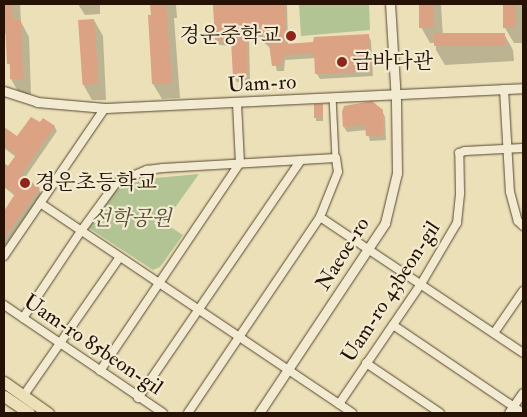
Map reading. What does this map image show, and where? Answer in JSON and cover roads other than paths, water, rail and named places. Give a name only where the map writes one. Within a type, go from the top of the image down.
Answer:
[{"type":"main road","points":[[4,382],[48,413]]},
{"type":"main road","points":[[4,397],[29,413]]},
{"type":"street","name":"Naeoe-ro","points":[[264,411],[385,223],[397,173],[390,4]]},
{"type":"street","name":"Uam-ro","points":[[4,91],[37,102],[105,108],[523,88]]},
{"type":"street","points":[[504,89],[510,192],[518,221],[523,226]]},
{"type":"street","points":[[188,413],[320,217],[338,172],[333,97]]},
{"type":"street","points":[[100,371],[240,162],[237,103]]},
{"type":"street","points":[[4,256],[105,108]]},
{"type":"street","points":[[508,149],[523,148]]},
{"type":"street","name":"Uam-ro 43beon-gil","points":[[339,404],[421,284],[456,223],[460,192],[459,153],[465,151],[508,149]]},
{"type":"street","points":[[24,318],[81,230],[116,183],[148,170],[240,162],[336,158]]},
{"type":"street","points":[[138,398],[300,160]]},
{"type":"street","points":[[40,203],[352,413]]},
{"type":"street","points":[[320,217],[369,248],[523,353]]},
{"type":"street","points":[[24,395],[120,257]]},
{"type":"street","points":[[494,333],[523,291]]},
{"type":"street","name":"Uam-ro 85beon-gil","points":[[4,305],[138,398],[163,413]]},
{"type":"street","points":[[393,325],[511,410],[523,413]]},
{"type":"street","points":[[366,363],[440,413]]},
{"type":"street","points":[[511,410],[523,393]]},
{"type":"place","name":"경운중학교","points":[[291,36]]},
{"type":"place","name":"금바다관","points":[[342,62]]},
{"type":"place","name":"경운초등학교","points":[[25,183]]},
{"type":"park label","name":"선학공원","points":[[131,219]]}]
